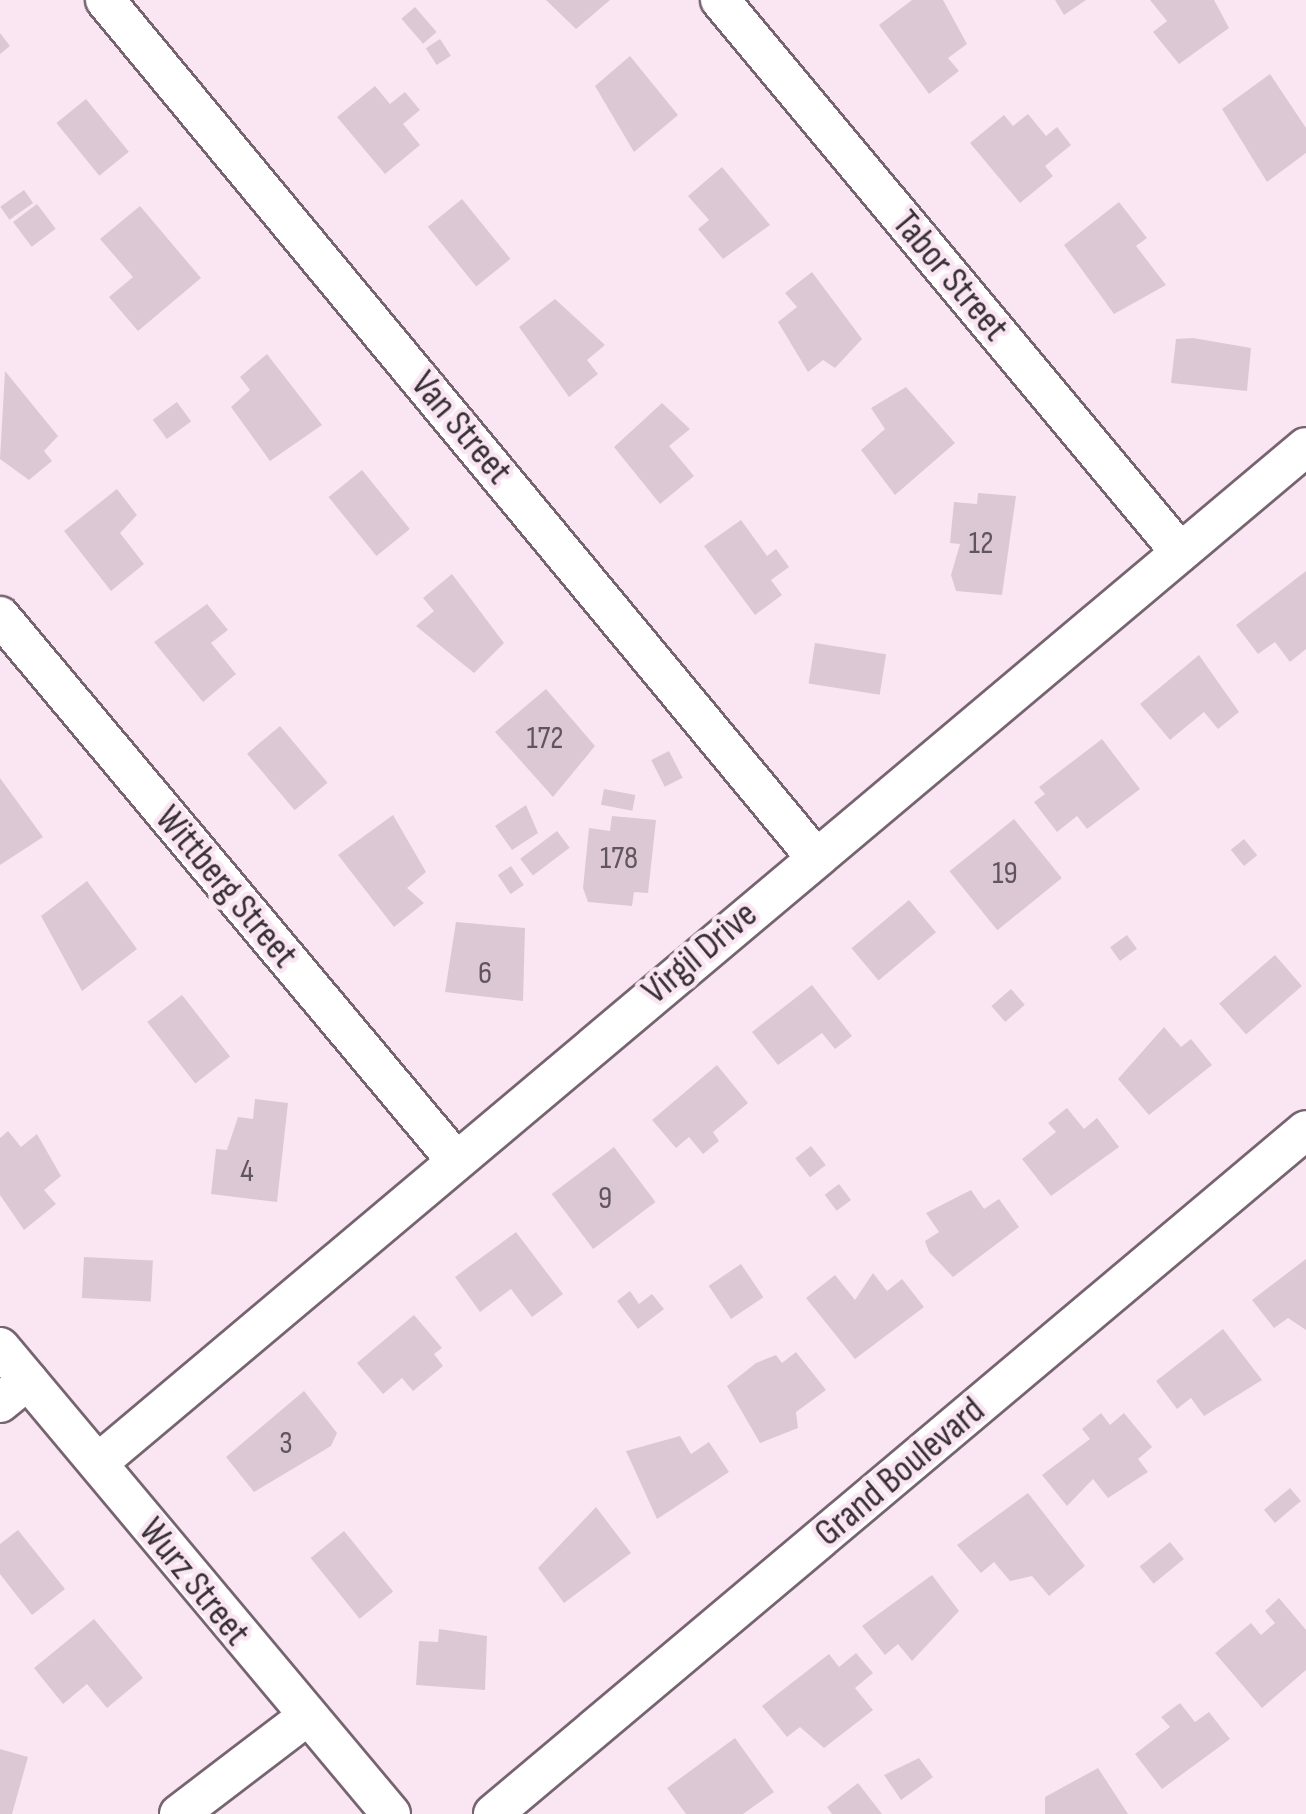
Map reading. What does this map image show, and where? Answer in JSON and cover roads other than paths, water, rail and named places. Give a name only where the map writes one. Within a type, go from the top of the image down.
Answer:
[{"type":"street","name":"Van Street","points":[[105,0],[816,858]]},
{"type":"street","name":"Tabor Street","points":[[720,0],[1180,552]]},
{"type":"street","name":"Virgil Drive","points":[[98,1463],[453,1157],[1306,447]]},
{"type":"street","name":"Wittberg Street","points":[[0,616],[453,1157]]},
{"type":"street","name":"Grand Boulevard","points":[[494,1814],[1306,1130]]},
{"type":"street","name":"Wurz Street","points":[[0,1347],[14,1392],[98,1463],[305,1718],[391,1814]]},
{"type":"street","points":[[179,1814],[305,1718]]}]
